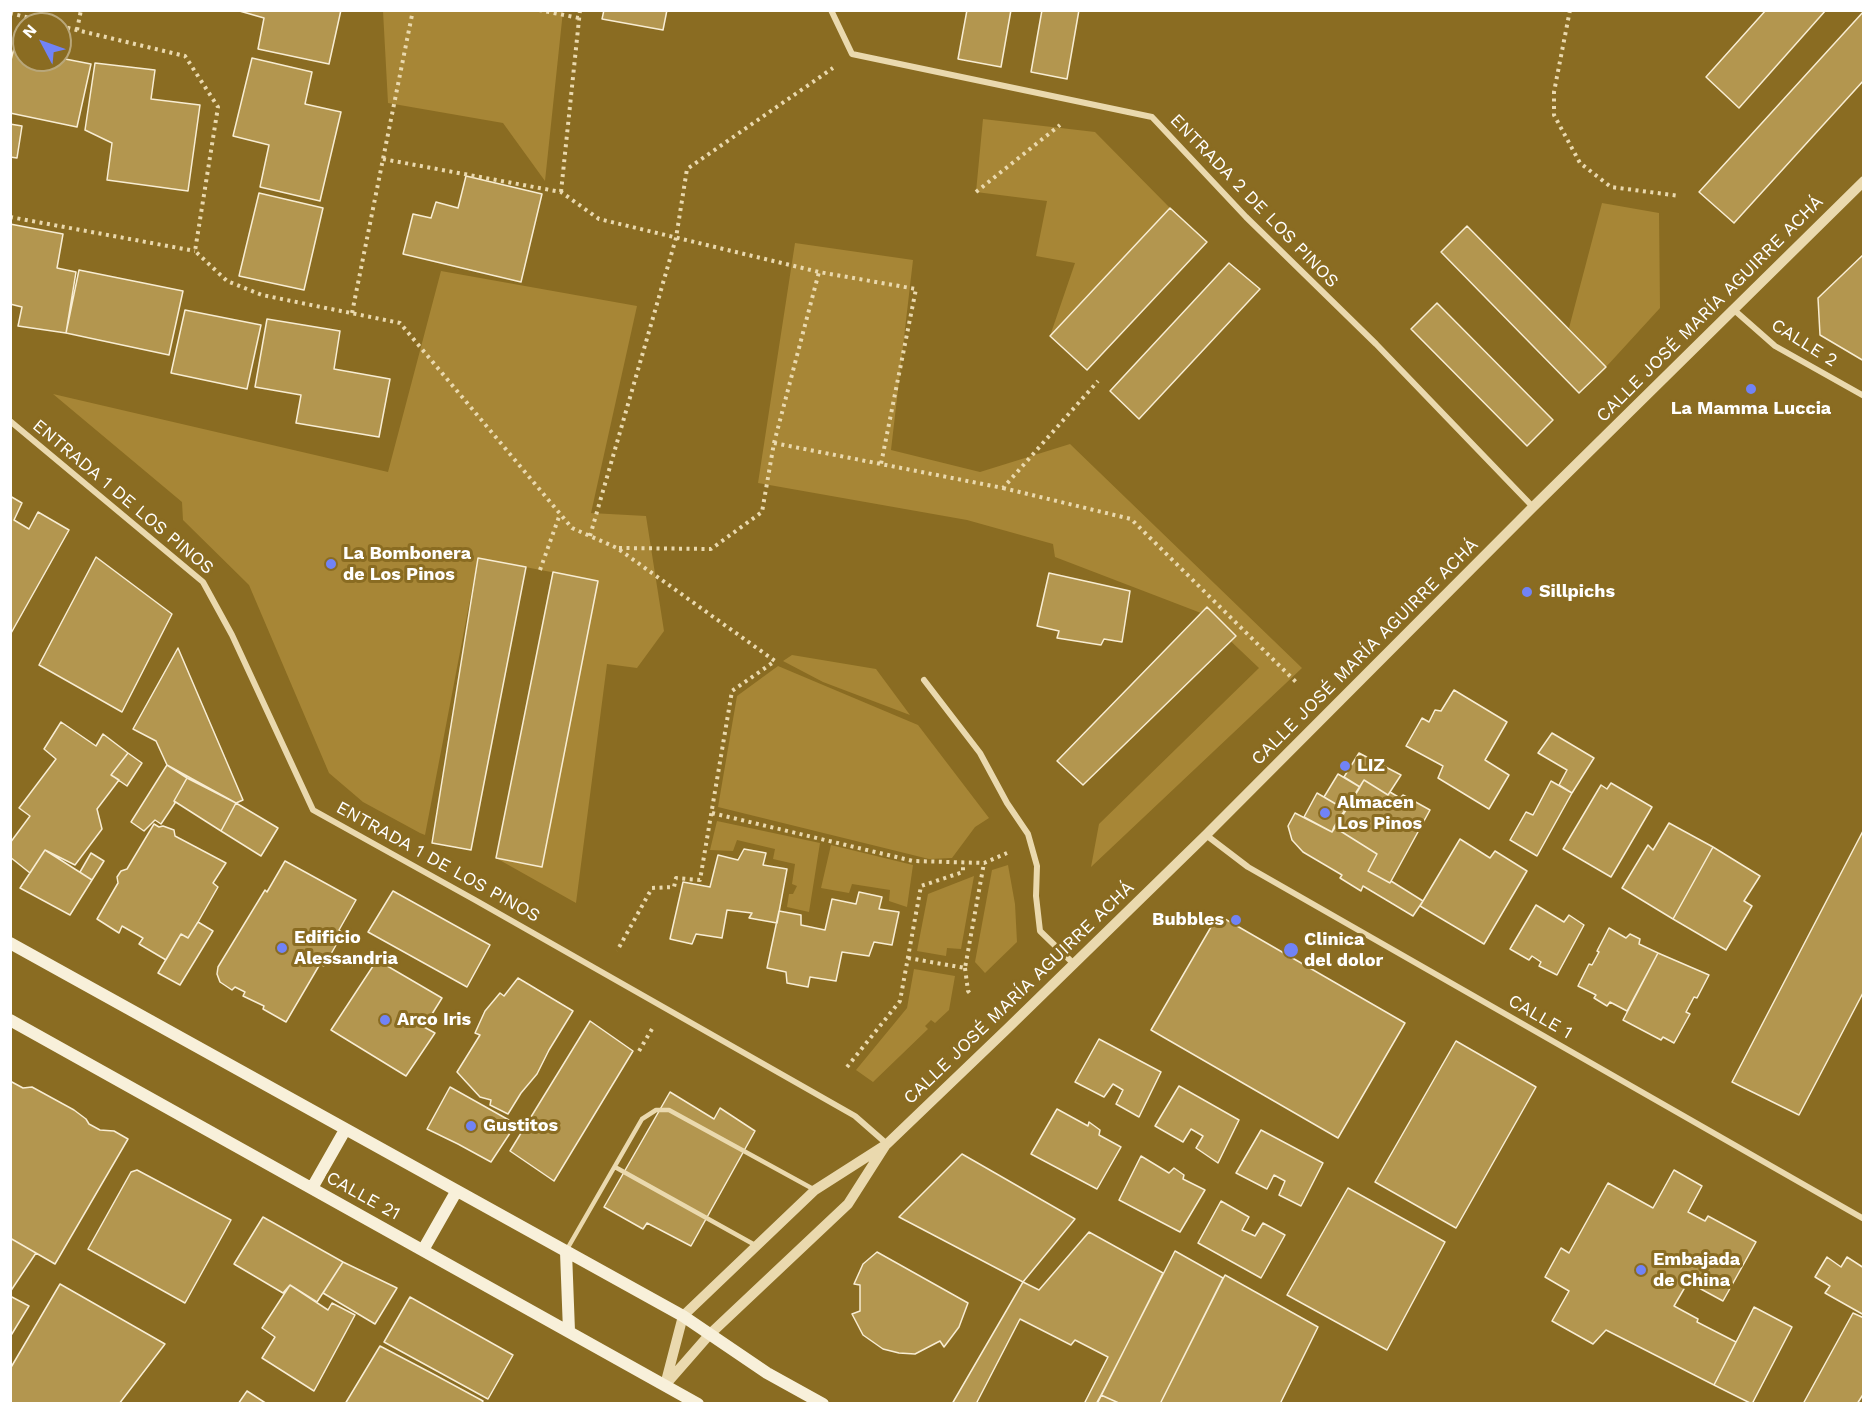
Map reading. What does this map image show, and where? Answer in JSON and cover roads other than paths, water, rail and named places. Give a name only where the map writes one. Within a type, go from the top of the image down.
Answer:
[{"type":"main road","points":[[12,947],[683,1316],[767,1373],[824,1404]]},
{"type":"main road","name":"CALLE 21","points":[[10,1020],[698,1404]]},
{"type":"main road","points":[[312,1188],[345,1130]]},
{"type":"main road","points":[[423,1250],[456,1192]]},
{"type":"main road","points":[[566,1252],[569,1331]]},
{"type":"street","name":"ENTRADA 2 DE LOS PINOS","points":[[831,10],[852,54],[1152,117],[1246,217],[1376,344],[1533,507]]},
{"type":"street","name":"CALLE JOSÉ MARÍA AGUIRRE ACHÁ","points":[[683,1316],[815,1190],[887,1144],[1206,836],[1533,507],[1863,181]]},
{"type":"street","name":"CALLE 2","points":[[1733,309],[1775,346],[1863,396]]},
{"type":"street","name":"ENTRADA 1 DE LOS PINOS","points":[[10,421],[203,582],[232,635],[313,810],[606,973],[855,1116],[887,1144]]},
{"type":"street","points":[[924,680],[980,753],[1006,803],[1028,834],[1037,866],[1036,896],[1040,931],[1074,964]]},
{"type":"street","name":"CALLE 1","points":[[1206,836],[1248,867],[1863,1219]]},
{"type":"street","name":"CALLE JOSÉ MARÍA AGUIRRE ACHÁ","points":[[665,1385],[709,1335],[848,1204],[887,1144]]},
{"type":"street","points":[[665,1385],[683,1316]]},
{"type":"lane","points":[[566,1252],[642,1119],[656,1110],[669,1110],[815,1190]]},
{"type":"lane","points":[[615,1167],[757,1246]]},
{"type":"place","name":"La Mamma Luccia","points":[[1751,389]]},
{"type":"place","name":"La Bombonera de Los Pinos","points":[[331,564]]},
{"type":"place","name":"Sillpichs","points":[[1527,592]]},
{"type":"place","name":"LIZ","points":[[1345,766]]},
{"type":"place","name":"Almacen Los Pinos","points":[[1325,813]]},
{"type":"place","name":"Bubbles","points":[[1236,920]]},
{"type":"place","name":"Edificio Alessandria","points":[[282,948]]},
{"type":"place","name":"Clinica del dolor","points":[[1291,950]]},
{"type":"place","name":"Arco Iris","points":[[385,1020]]},
{"type":"place","name":"Gustitos","points":[[471,1126]]},
{"type":"place","name":"Embajada de China","points":[[1641,1270]]}]
